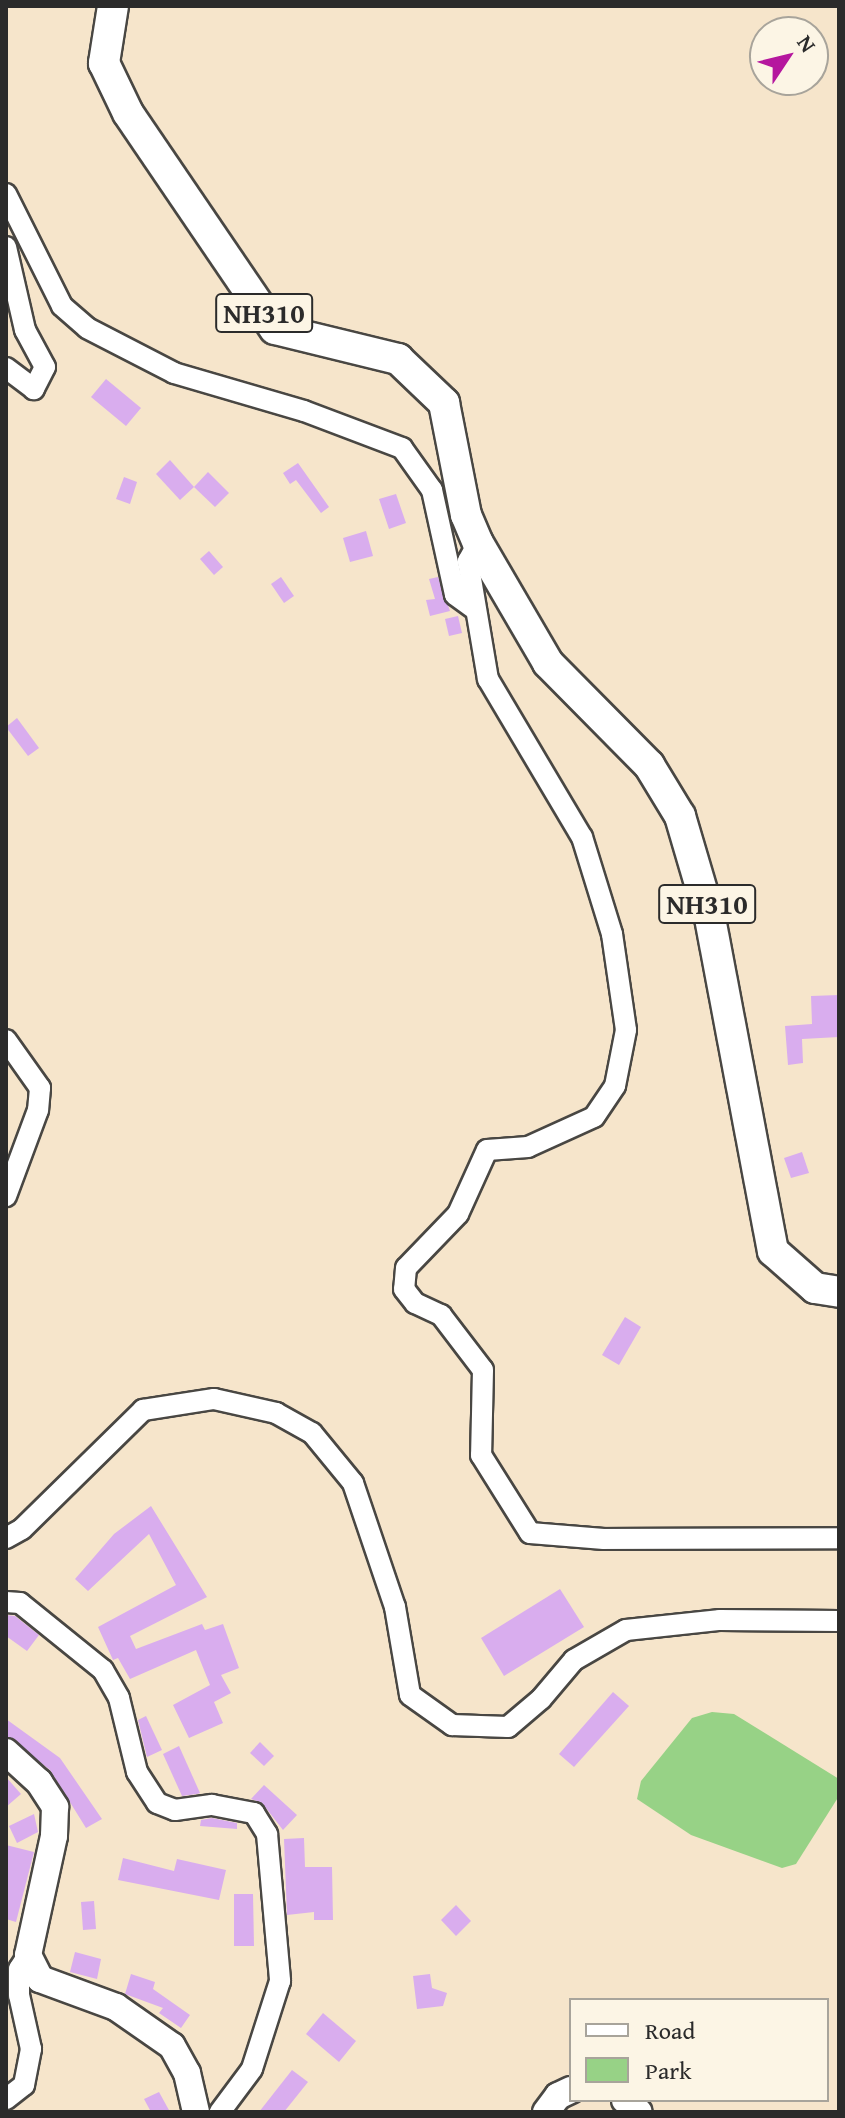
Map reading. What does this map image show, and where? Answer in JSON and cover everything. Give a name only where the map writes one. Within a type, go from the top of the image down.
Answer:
[{"type":"highway","name":"NH310","points":[[113,6],[104,63],[128,113],[275,329],[398,359],[444,403],[466,515],[478,543],[548,663],[649,765],[680,816],[710,918],[773,1251],[815,1288],[839,1292]]},
{"type":"main road","points":[[6,1752],[39,1782],[55,1807],[54,1836],[28,1955],[40,1979],[116,2007],[172,2046],[187,2073],[196,2112]]},
{"type":"main road","points":[[546,2112],[558,2096],[569,2091]]},
{"type":"street","points":[[6,194],[62,306],[87,328],[174,373],[304,411],[402,448],[432,490],[455,595],[476,610]]},
{"type":"street","points":[[6,247],[25,330],[45,367],[34,389],[6,368]]},
{"type":"street","points":[[478,543],[468,561],[488,679],[582,837],[612,934],[626,1030],[615,1086],[594,1117],[528,1147],[487,1150],[458,1214],[406,1268],[404,1289],[415,1303],[441,1315],[483,1370],[481,1455],[530,1533],[604,1539],[839,1538]]},
{"type":"street","points":[[6,1040],[40,1088],[38,1110],[6,1196]]},
{"type":"street","points":[[6,1538],[22,1529],[143,1410],[214,1399],[276,1413],[312,1433],[353,1483],[395,1607],[410,1695],[452,1725],[508,1727],[541,1699],[574,1660],[626,1630],[720,1620],[839,1621]]},
{"type":"street","points":[[6,1602],[20,1603],[103,1670],[119,1698],[137,1772],[157,1803],[175,1810],[212,1805],[254,1813],[267,1834],[280,1981],[252,2069],[220,2112]]},
{"type":"street","points":[[6,2099],[24,2085],[31,2049],[19,1969],[28,1955]]},
{"type":"green space","points":[[712,1712],[734,1714],[839,1779],[839,1796],[796,1864],[782,1868],[691,1835],[637,1799],[641,1781],[692,1718]]},
{"type":"building","points":[[106,379],[141,408],[126,426],[91,397]]},
{"type":"building","points":[[170,460],[194,487],[180,500],[156,474]]},
{"type":"building","points":[[298,463],[329,507],[321,513],[296,480],[290,484],[283,473]]},
{"type":"building","points":[[208,472],[229,493],[215,507],[194,487]]},
{"type":"building","points":[[124,477],[137,482],[130,504],[116,499]]},
{"type":"building","points":[[396,494],[406,523],[389,529],[379,499]]},
{"type":"building","points":[[366,531],[373,556],[350,562],[343,538]]},
{"type":"building","points":[[209,551],[223,567],[214,575],[200,559]]},
{"type":"building","points":[[281,577],[294,596],[284,603],[271,584]]},
{"type":"building","points":[[438,577],[450,611],[430,616],[426,600],[435,599],[429,579]]},
{"type":"building","points":[[458,616],[462,633],[449,636],[445,619]]},
{"type":"building","points":[[17,718],[39,748],[28,756],[6,727]]},
{"type":"building","points":[[839,995],[839,1037],[802,1039],[803,1063],[788,1065],[785,1026],[812,1024],[811,996]]},
{"type":"building","points":[[802,1152],[809,1173],[791,1178],[784,1158]]},
{"type":"building","points":[[625,1317],[641,1327],[619,1365],[602,1355]]},
{"type":"building","points":[[151,1506],[207,1597],[130,1636],[136,1649],[202,1624],[205,1630],[223,1624],[239,1668],[221,1675],[231,1693],[214,1702],[223,1723],[189,1738],[173,1705],[210,1685],[196,1650],[130,1679],[118,1658],[113,1660],[98,1627],[176,1585],[149,1534],[88,1591],[75,1579],[114,1534]]},
{"type":"building","points":[[560,1589],[584,1627],[504,1676],[481,1638]]},
{"type":"building","points":[[6,1615],[15,1616],[39,1635],[27,1651],[6,1636]]},
{"type":"building","points":[[613,1692],[629,1706],[574,1767],[559,1754]]},
{"type":"building","points":[[146,1716],[162,1750],[147,1757],[138,1720]]},
{"type":"building","points":[[6,1719],[60,1758],[102,1819],[86,1828],[50,1770],[6,1736]]},
{"type":"building","points":[[260,1742],[274,1756],[264,1766],[250,1753]]},
{"type":"building","points":[[179,1746],[200,1793],[182,1796],[163,1754]]},
{"type":"building","points":[[6,1777],[21,1794],[6,1807]]},
{"type":"building","points":[[264,1785],[297,1815],[283,1830],[262,1803],[251,1799]]},
{"type":"building","points":[[34,1814],[38,1832],[17,1843],[9,1826]]},
{"type":"building","points":[[212,1818],[237,1823],[237,1829],[200,1826],[201,1820]]},
{"type":"building","points":[[304,1838],[305,1867],[332,1867],[333,1920],[314,1920],[314,1912],[287,1915],[284,1839]]},
{"type":"building","points":[[6,1845],[34,1852],[16,1922],[6,1919]]},
{"type":"building","points":[[123,1858],[174,1871],[177,1859],[226,1870],[219,1900],[118,1880]]},
{"type":"building","points":[[234,1894],[253,1894],[254,1946],[234,1946]]},
{"type":"building","points":[[94,1901],[96,1929],[83,1930],[81,1902]]},
{"type":"building","points":[[456,1905],[471,1921],[456,1936],[441,1920]]},
{"type":"building","points":[[75,1952],[101,1959],[97,1979],[70,1972]]},
{"type":"building","points":[[131,1974],[155,1982],[153,1989],[190,2015],[181,2028],[159,2013],[163,2008],[125,1994]]},
{"type":"building","points":[[430,1974],[432,1988],[447,1993],[443,2006],[417,2009],[413,1976]]},
{"type":"building","points":[[323,2013],[356,2041],[339,2062],[306,2034]]},
{"type":"building","points":[[292,2070],[308,2082],[284,2112],[259,2112]]},
{"type":"building","points":[[159,2092],[170,2112],[151,2112],[144,2099]]}]
